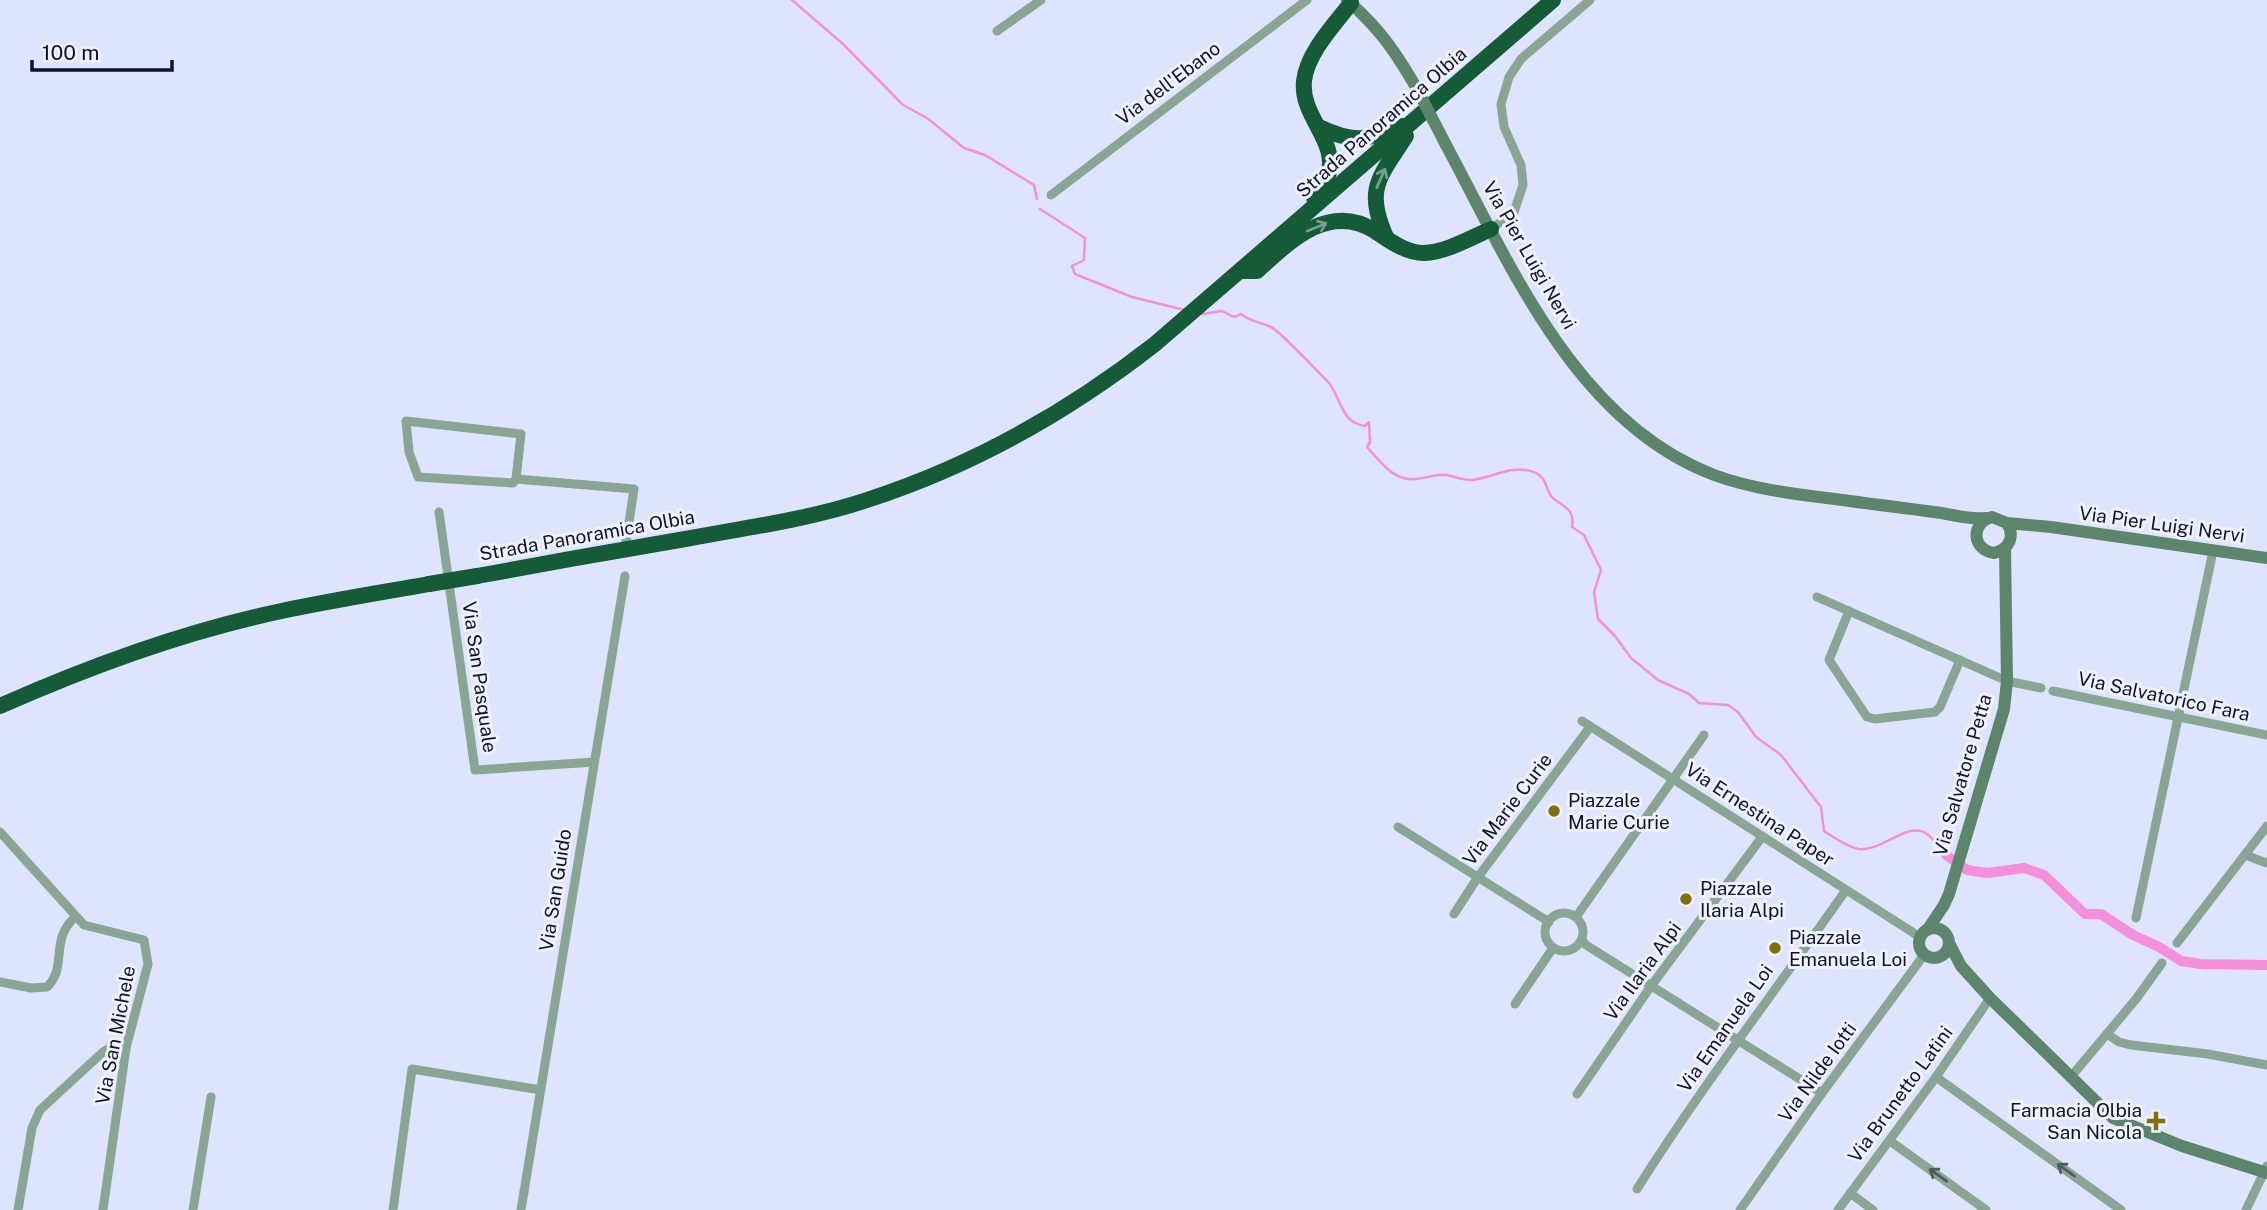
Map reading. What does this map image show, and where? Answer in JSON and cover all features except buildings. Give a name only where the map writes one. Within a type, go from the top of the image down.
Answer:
[{"type":"highway","name":"Strada Panoramica Olbia","points":[[0,706],[68,678],[205,630],[276,612],[806,517],[867,500],[986,452],[1108,381],[1155,344],[1553,0]]},
{"type":"highway","points":[[1256,257],[1268,237],[1321,192],[1330,172],[1331,153],[1308,111],[1304,96],[1304,79],[1311,59],[1349,2]]},
{"type":"highway","points":[[1319,127],[1340,137],[1358,139],[1380,135],[1415,122]]},
{"type":"highway","points":[[1388,240],[1377,216],[1374,198],[1378,179],[1415,122]]},
{"type":"highway","points":[[1237,273],[1257,271],[1291,241],[1317,226],[1344,219],[1364,225],[1405,250],[1422,253],[1435,252],[1464,242],[1490,229]]},
{"type":"street","points":[[997,31],[1041,0]]},
{"type":"street","name":"Via dell'Ebano","points":[[1051,195],[1307,0]]},
{"type":"street","points":[[1490,229],[1514,212],[1523,185],[1521,165],[1504,127],[1501,104],[1509,77],[1521,59],[1590,0]]},
{"type":"street","name":"Via Pier Luigi Nervi","points":[[1349,2],[1372,22],[1392,46],[1546,329],[1592,386],[1630,425],[1664,451],[1714,475],[1763,490],[1986,519]]},
{"type":"street","points":[[516,479],[521,434],[405,421],[409,452],[418,477],[513,483],[516,479],[634,489],[625,549]]},
{"type":"street","name":"Via San Pasquale","points":[[439,512],[475,770],[594,761]]},
{"type":"street","name":"Via Pier Luigi Nervi","points":[[1937,512],[1954,519],[1976,536]]},
{"type":"street","points":[[1997,517],[2009,528],[2009,544],[2000,551],[1980,546],[1976,536],[1978,526],[1986,519],[1997,517]]},
{"type":"street","name":"Via Pier Luigi Nervi","points":[[2009,528],[2051,527],[2267,558]]},
{"type":"street","name":"Via Salvatore Petta","points":[[1924,933],[1949,894],[2004,709],[2007,681],[2006,624],[2000,551]]},
{"type":"street","points":[[2136,918],[2213,551]]},
{"type":"street","name":"Via San Guido","points":[[521,1210],[625,576]]},
{"type":"street","points":[[1818,597],[2007,681],[2041,688]]},
{"type":"street","points":[[1849,611],[1829,660],[1867,717],[1875,719],[1935,712],[1940,707],[1960,660]]},
{"type":"street","name":"Via Salvatorico Fara","points":[[2053,691],[2267,735]]},
{"type":"street","name":"Via Ernestina Paper","points":[[1586,724],[1846,890],[1924,933]]},
{"type":"street","name":"Via Marie Curie","points":[[1454,914],[1586,724]]},
{"type":"street","points":[[1576,917],[1704,735]]},
{"type":"street","points":[[2177,943],[2267,825]]},
{"type":"street","points":[[1398,827],[1549,922]]},
{"type":"street","name":"Via San Michele","points":[[0,832],[84,925],[144,940],[148,964],[127,1048],[103,1210]]},
{"type":"street","name":"Via Ilaria Alpi","points":[[1577,1094],[1651,986],[1762,837]]},
{"type":"street","points":[[2245,855],[2267,863]]},
{"type":"street","name":"Via Emanuela Loi","points":[[1637,1189],[1737,1041],[1846,890]]},
{"type":"street","name":"Via Salvatore Petta","points":[[1949,894],[1948,940],[1961,966],[1990,998],[2113,1118],[2182,1146],[2266,1170]]},
{"type":"street","points":[[1561,914],[1576,917],[1584,931],[1582,940],[1576,948],[1568,951],[1553,948],[1546,938],[1545,929],[1549,922],[1561,914]]},
{"type":"street","points":[[0,982],[31,988],[47,987],[56,974],[60,938],[75,917]]},
{"type":"street","points":[[1938,929],[1948,940],[1946,953],[1937,958],[1924,955],[1919,945],[1924,933],[1938,929]]},
{"type":"street","points":[[1582,940],[1822,1093]]},
{"type":"street","points":[[1515,1004],[1553,948]]},
{"type":"street","name":"Via Nilde Iotti","points":[[1740,1210],[1924,955]]},
{"type":"street","name":"Via Salvatore Petta","points":[[1937,958],[1961,966]]},
{"type":"street","points":[[2070,1078],[2136,999],[2162,963]]},
{"type":"street","name":"Via Brunetto Latini","points":[[1838,1210],[1936,1077],[1990,998]]},
{"type":"street","points":[[2106,1034],[2131,1045],[2208,1054],[2267,1065]]},
{"type":"street","points":[[18,1210],[32,1128],[40,1110],[103,1052],[111,1047],[127,1048]]},
{"type":"street","points":[[393,1210],[412,1069],[541,1090]]},
{"type":"street","points":[[1936,1077],[2121,1210]]},
{"type":"street","points":[[193,1210],[211,1097]]},
{"type":"street","points":[[1890,1140],[1986,1210]]},
{"type":"street","points":[[2246,1210],[2266,1170]]},
{"type":"street","points":[[1850,1193],[1873,1210]]},
{"type":"waterway","points":[[792,0],[843,44],[903,105],[927,118],[964,148],[985,155],[1034,185],[1037,199]]},
{"type":"waterway","points":[[1040,209],[1085,238],[1084,260],[1072,266],[1075,274],[1132,297],[1185,310]]},
{"type":"waterway","points":[[1202,314],[1222,311],[1234,317],[1241,314],[1276,330],[1329,383],[1351,420],[1365,426],[1369,422],[1370,442],[1367,447],[1388,469],[1400,477],[1415,479],[1443,475],[1474,480],[1521,470],[1540,475],[1551,496],[1571,513],[1572,527],[1584,535],[1601,570],[1594,592],[1598,619],[1631,658],[1658,680],[1689,694],[1699,703],[1728,705],[1738,712],[1756,737],[1781,755],[1821,807],[1824,831],[1859,849],[1868,849],[1903,833],[1920,831],[1930,836],[1946,855]]},
{"type":"waterway","points":[[1946,855],[1967,870],[1987,873],[2024,868],[2044,875],[2085,914],[2101,914],[2181,961],[2267,965]]},
{"type":"place","name":"Piazzale Marie Curie","points":[[1554,811]]},
{"type":"place","name":"Piazzale Ilaria Alpi","points":[[1686,899]]},
{"type":"place","name":"Piazzale Emanuela Loi","points":[[1775,948]]},
{"type":"place","name":"Farmacia Olbia San Nicola","points":[[2156,1121]]}]
